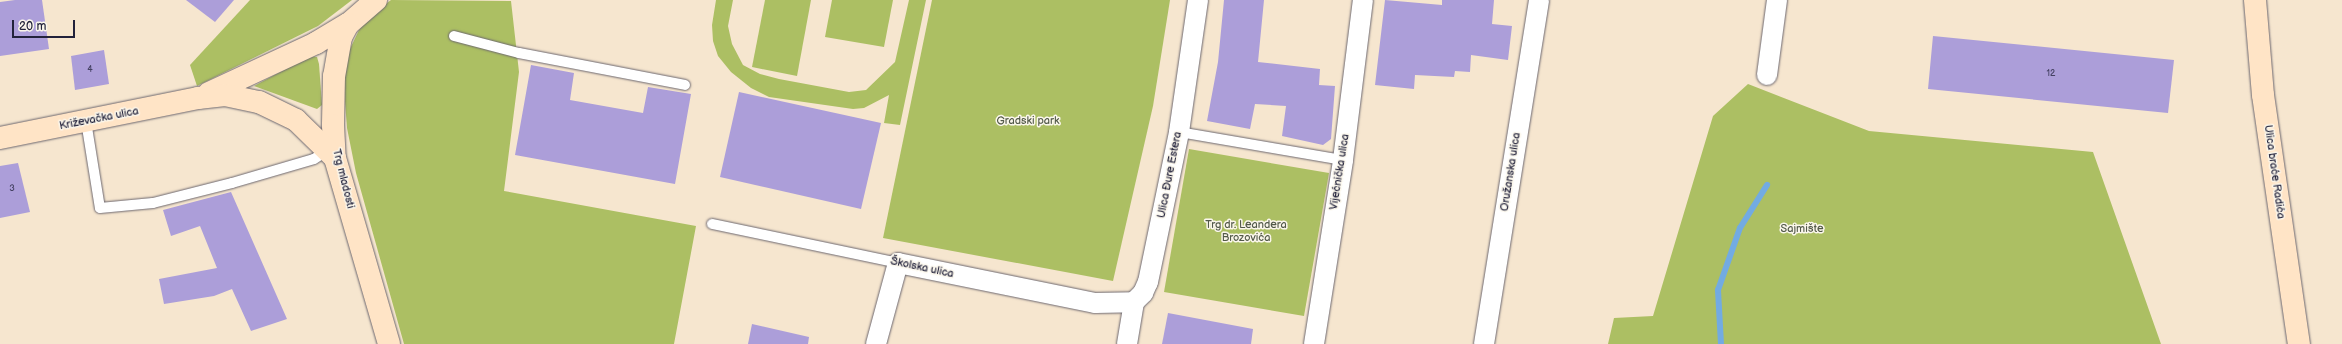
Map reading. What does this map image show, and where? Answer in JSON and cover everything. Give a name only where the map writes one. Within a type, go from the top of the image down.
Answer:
[{"type":"main road","name":"Trg mladosti","points":[[376,0],[348,24],[341,37],[334,76],[332,154],[389,344]]},
{"type":"main road","name":"Ulica braće Radića","points":[[2255,0],[2263,95],[2299,344]]},
{"type":"main road","name":"Križevačka ulica","points":[[198,98],[256,72],[348,24]]},
{"type":"main road","name":"Križevačka ulica","points":[[0,138],[198,98],[225,95],[259,102],[296,120],[332,154]]},
{"type":"street","name":"Ulica Đure Estera","points":[[1127,344],[1134,302],[1148,282],[1179,132],[1198,0]]},
{"type":"street","name":"Vijećnička ulica","points":[[1314,344],[1342,160],[1363,0]]},
{"type":"street","name":"Oružanska ulica","points":[[1484,344],[1539,0]]},
{"type":"street","points":[[1767,76],[1777,0]]},
{"type":"street","points":[[876,344],[898,263]]},
{"type":"street","name":"Školska ulica","points":[[898,263],[1096,303],[1134,302]]},
{"type":"lane","points":[[454,36],[519,53],[685,85]]},
{"type":"lane","points":[[86,121],[100,208],[153,203],[225,185],[332,154]]},
{"type":"lane","points":[[1179,132],[1342,160]]},
{"type":"lane","name":"Školska ulica","points":[[712,224],[898,263]]},
{"type":"green space","points":[[250,0],[352,0],[318,26],[197,86],[190,65]]},
{"type":"green space","points":[[391,0],[511,1],[519,72],[504,191],[696,226],[674,344],[404,344],[356,173],[347,128],[343,75],[349,51],[359,30],[371,15]]},
{"type":"green space","points":[[716,0],[733,0],[728,26],[732,44],[743,65],[760,74],[779,79],[849,92],[866,90],[895,62],[909,0],[926,0],[900,125],[884,123],[889,95],[864,108],[853,109],[769,97],[751,88],[731,72],[718,56],[713,41],[712,25]]},
{"type":"green space","points":[[765,0],[811,0],[797,76],[752,67]]},
{"type":"green space","points":[[832,0],[893,0],[884,47],[825,37]]},
{"type":"green space","name":"Gradski park","points":[[932,0],[1170,0],[1153,106],[1113,281],[883,238]]},
{"type":"green space","points":[[310,56],[317,57],[319,64],[322,105],[317,109],[254,86]]},
{"type":"green space","name":"Sajmište","points":[[1748,84],[1869,131],[2093,152],[2161,344],[1608,344],[1614,318],[1653,316],[1713,116]]},
{"type":"green space","name":"Trg dr. Leandera Brozovića","points":[[1189,149],[1329,173],[1304,316],[1164,292]]},
{"type":"building","points":[[15,0],[42,0],[49,49],[0,56],[0,2]]},
{"type":"building","points":[[186,0],[234,0],[215,22]]},
{"type":"building","points":[[1224,0],[1264,0],[1258,62],[1320,69],[1319,85],[1335,86],[1331,139],[1323,145],[1282,136],[1286,106],[1255,104],[1250,129],[1207,121],[1218,62]]},
{"type":"building","points":[[1385,0],[1442,5],[1442,0],[1494,0],[1492,24],[1512,26],[1508,60],[1471,55],[1470,72],[1455,71],[1454,77],[1415,75],[1414,89],[1375,85]]},
{"type":"building","points":[[1933,36],[2174,60],[2168,113],[1928,89]]},
{"type":"building","points":[[104,50],[109,84],[75,90],[71,56]]},
{"type":"building","points":[[531,65],[574,73],[570,100],[643,113],[648,87],[691,94],[675,184],[515,155]]},
{"type":"building","points":[[739,92],[881,123],[861,209],[720,177]]},
{"type":"building","points":[[18,163],[30,212],[0,218],[0,166]]},
{"type":"building","points":[[231,192],[287,319],[251,331],[232,289],[214,296],[164,304],[159,279],[217,268],[200,226],[171,236],[163,210]]},
{"type":"building","points":[[1168,313],[1253,329],[1251,344],[1162,344]]},
{"type":"building","points":[[752,324],[809,337],[808,344],[748,344]]},
{"type":"waterway","points":[[1721,344],[1718,290],[1740,228],[1767,185]]}]
